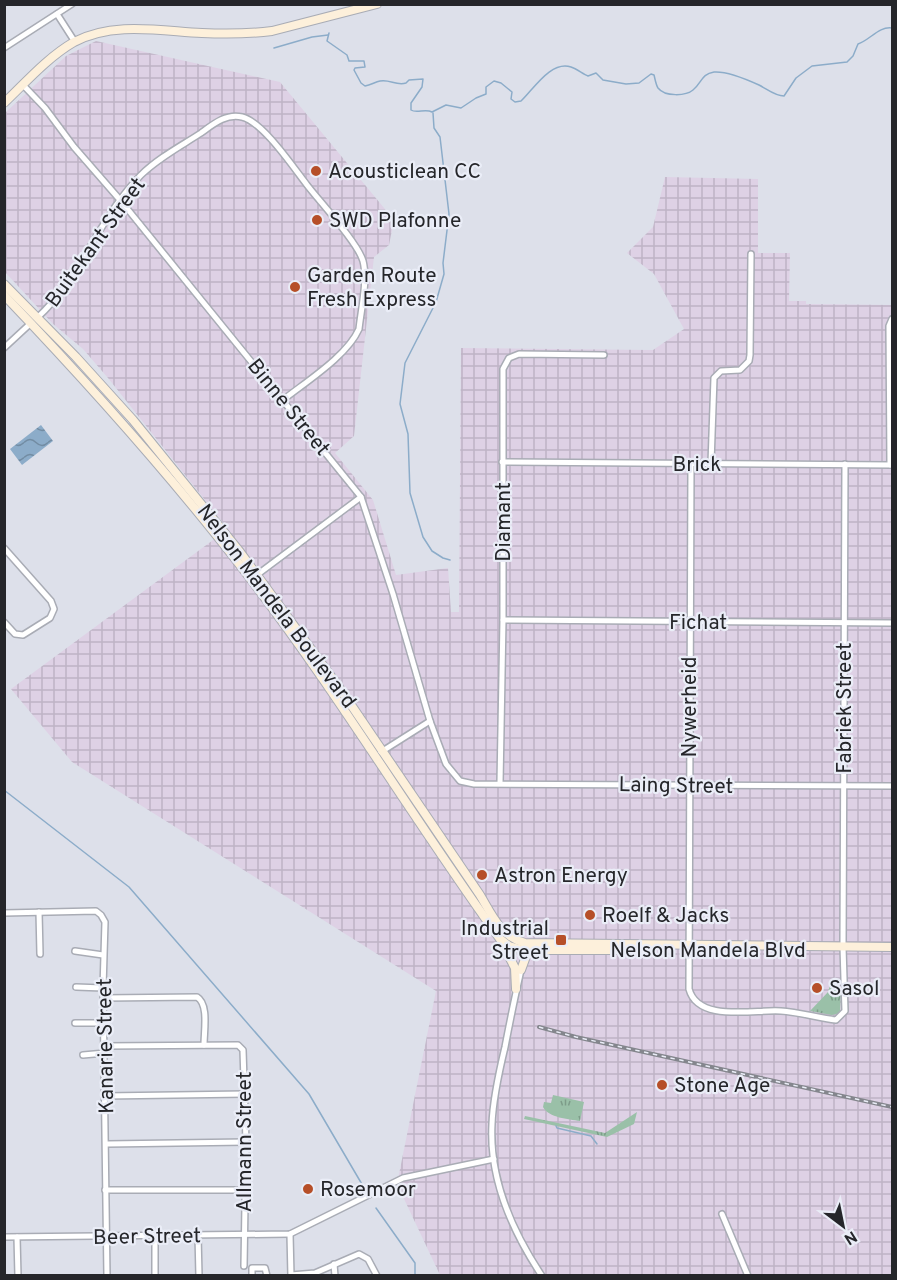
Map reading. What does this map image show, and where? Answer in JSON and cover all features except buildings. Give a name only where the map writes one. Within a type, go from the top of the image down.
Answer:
[{"type":"street","points":[[4,48],[72,4]]},
{"type":"street","points":[[4,103],[57,54],[75,42],[102,33],[126,30],[254,33],[272,31],[377,4]]},
{"type":"street","points":[[57,14],[75,42]]},
{"type":"street","name":"Binne Street","points":[[23,85],[45,108],[74,147],[121,201],[361,497],[393,594],[430,721],[446,764],[460,781]]},
{"type":"street","name":"Buitekant Street","points":[[4,348],[49,307],[141,175],[226,118],[242,117],[258,125],[356,247],[363,259],[359,329],[351,344],[283,400]]},
{"type":"street","points":[[711,464],[714,378],[721,371],[740,370],[745,366],[750,355],[751,254]]},
{"type":"street","name":"Nelson Mandela Boulevard","points":[[4,284],[34,320]]},
{"type":"street","name":"Nelson Mandela Boulevard","points":[[4,295],[76,357],[133,420],[254,577],[502,930],[510,938],[527,947]]},
{"type":"street","points":[[891,465],[889,326],[892,319]]},
{"type":"street","name":"Diamant","points":[[500,783],[503,620],[503,369],[510,358],[519,354],[604,356]]},
{"type":"street","name":"Brick","points":[[502,462],[891,465]]},
{"type":"street","name":"Nywerheid","points":[[691,464],[688,947],[691,998],[719,1011],[740,1013],[780,1011],[836,1020],[845,1011],[843,949]]},
{"type":"street","name":"Fabriek Street","points":[[843,949],[845,464]]},
{"type":"street","points":[[254,577],[361,497]]},
{"type":"street","points":[[4,548],[53,605],[53,614],[50,618],[28,634],[15,634],[6,626]]},
{"type":"street","name":"Fichat","points":[[503,620],[892,623]]},
{"type":"street","points":[[379,754],[430,721]]},
{"type":"street","name":"Laing Street","points":[[460,781],[474,784],[892,786]]},
{"type":"street","name":"Nelson Mandela Boulevard","points":[[461,874],[515,968],[516,989]]},
{"type":"street","points":[[39,912],[40,954]]},
{"type":"street","name":"Kanarie Street","points":[[4,913],[99,913],[105,922],[103,955],[107,1275]]},
{"type":"street","points":[[500,939],[508,946],[527,947],[516,989],[493,1108],[491,1127],[494,1159],[505,1207],[542,1275]]},
{"type":"street","name":"Nelson Mandela Blvd","points":[[527,947],[843,949],[892,952]]},
{"type":"street","name":"Nelson Mandela Blvd","points":[[843,949],[892,947]]},
{"type":"street","points":[[75,951],[103,955]]},
{"type":"street","points":[[76,987],[104,988]]},
{"type":"street","points":[[104,998],[196,997],[201,999],[204,1005],[204,1045],[105,1046]]},
{"type":"street","points":[[75,1023],[104,1023]]},
{"type":"street","name":"Allmann Street","points":[[204,1045],[238,1045],[243,1050],[246,1142],[244,1266]]},
{"type":"street","points":[[83,1055],[105,1053]]},
{"type":"street","points":[[105,1096],[245,1094]]},
{"type":"street","points":[[107,1144],[246,1142]]},
{"type":"street","points":[[378,1275],[368,1259],[359,1254],[315,1273],[291,1275],[290,1234],[403,1178],[494,1159]]},
{"type":"street","points":[[105,1190],[245,1190]]},
{"type":"street","points":[[722,1214],[748,1275]]},
{"type":"street","name":"Beer Street","points":[[4,1237],[290,1234]]},
{"type":"street","points":[[198,1235],[199,1275]]},
{"type":"street","points":[[155,1236],[155,1275]]},
{"type":"street","points":[[17,1237],[18,1275]]},
{"type":"street","points":[[334,1264],[335,1275]]},
{"type":"street","points":[[252,1275],[252,1268],[260,1267],[265,1268],[267,1275]]},
{"type":"shaded area","points":[[96,41],[280,82],[394,220],[389,245],[374,257],[354,436],[335,453],[373,500],[396,575],[448,568],[451,612],[459,612],[461,348],[653,350],[684,329],[654,274],[627,253],[653,227],[665,177],[758,179],[758,253],[790,253],[789,301],[806,301],[806,304],[892,305],[892,1275],[440,1275],[397,1184],[436,991],[72,762],[11,689],[228,529],[83,349],[53,324],[5,272],[5,113],[66,56]]},
{"type":"green space","points":[[831,982],[836,982],[841,989],[840,1013],[832,1015],[810,1011],[828,992]]},
{"type":"green space","points":[[553,1095],[584,1102],[580,1121],[559,1117],[546,1111],[543,1107],[544,1102],[551,1103]]},
{"type":"green space","points":[[637,1112],[634,1124],[607,1137],[524,1119],[525,1116],[605,1133]]},
{"type":"water","points":[[41,425],[53,441],[22,465],[10,449]]},
{"type":"waterway","points":[[329,33],[327,41],[347,55],[349,61],[364,61],[365,67],[354,70],[365,86],[380,81],[402,84],[409,80],[423,79],[422,87],[411,103],[411,110],[432,112],[446,105],[461,108],[486,94],[486,87],[494,81],[501,83],[512,92],[511,99],[515,102],[521,101],[550,72],[564,66],[588,76],[596,73],[603,80],[626,84],[639,83],[651,74],[654,75],[657,87],[661,91],[676,95],[693,90],[710,73],[725,73],[743,78],[774,94],[784,96],[796,78],[812,66],[847,62],[853,56],[858,44],[883,29],[892,28]]},
{"type":"waterway","points":[[274,48],[312,37],[328,35]]},
{"type":"waterway","points":[[433,113],[434,128],[440,137],[449,214],[443,263],[444,274],[436,302],[405,363],[400,404],[408,434],[410,493],[423,537],[432,551],[450,560]]},
{"type":"waterway","points":[[4,790],[129,887],[309,1094],[363,1186]]},
{"type":"waterway","points":[[556,1126],[591,1136],[597,1144]]},
{"type":"waterway","points":[[376,1208],[415,1263],[415,1276]]},
{"type":"railway","points":[[539,1027],[892,1107]]},
{"type":"place","name":"Acousticlean CC","points":[[316,171]]},
{"type":"place","name":"SWD Plafonne","points":[[317,220]]},
{"type":"place","name":"Garden Route Fresh Express","points":[[295,287]]},
{"type":"place","name":"Astron Energy","points":[[482,875]]},
{"type":"place","name":"Roelf & Jacks","points":[[590,915]]},
{"type":"place","name":"Industrial Street","points":[[561,940]]},
{"type":"place","name":"Sasol","points":[[817,988]]},
{"type":"place","name":"Stone Age","points":[[662,1085]]},
{"type":"place","name":"Rosemoor","points":[[308,1189]]}]
